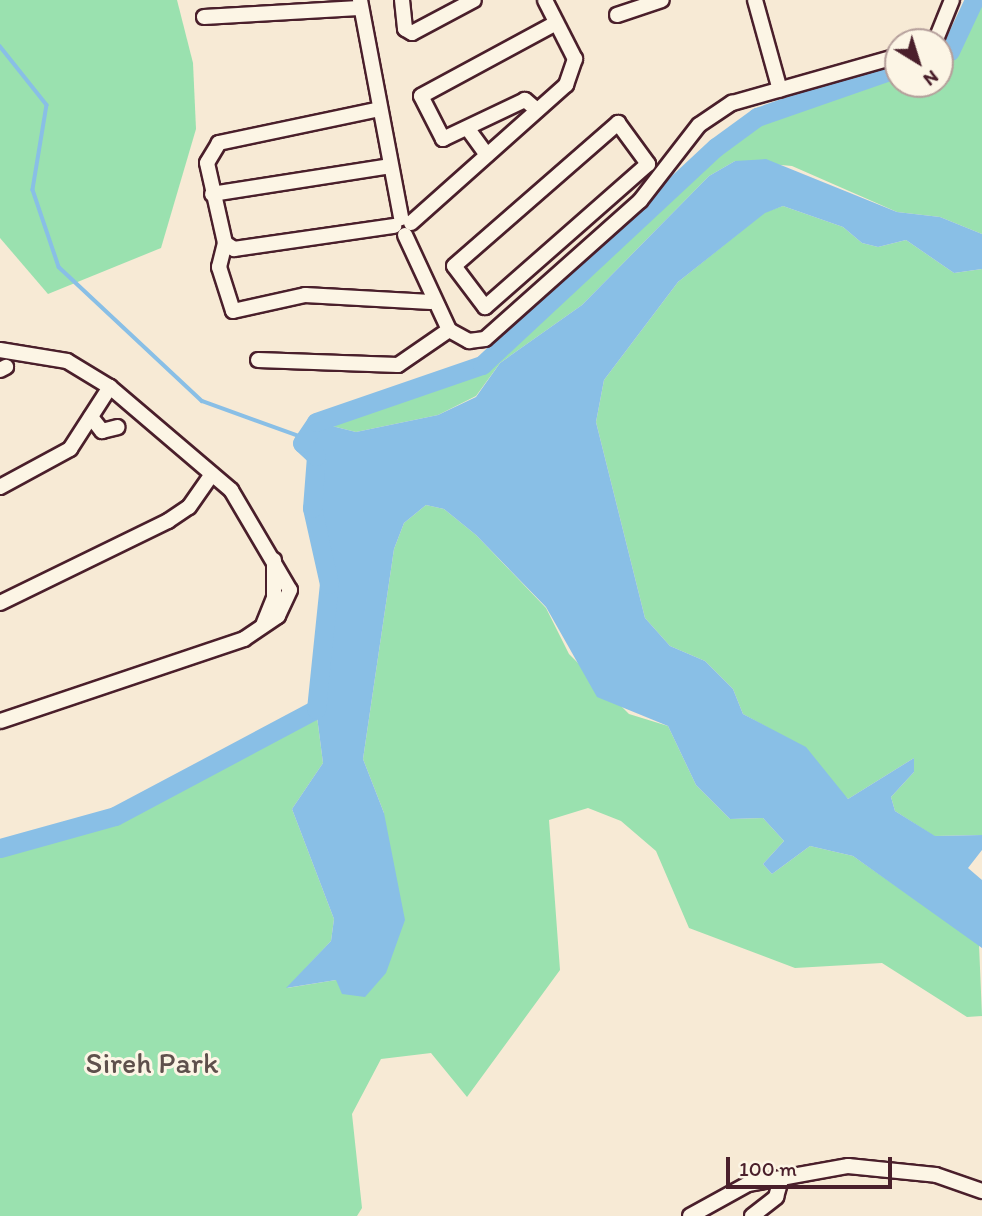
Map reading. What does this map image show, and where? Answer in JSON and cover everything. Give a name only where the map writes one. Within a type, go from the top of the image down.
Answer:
[{"type":"street","points":[[402,0],[405,29],[412,33],[474,0]]},
{"type":"street","points":[[225,243],[234,248],[403,225],[537,110],[573,72],[575,59],[545,0]]},
{"type":"street","points":[[617,15],[662,0]]},
{"type":"street","points":[[755,0],[780,90]]},
{"type":"street","points":[[940,28],[952,0]]},
{"type":"street","points":[[204,17],[359,4],[403,225],[431,302],[449,330],[469,341],[485,339],[534,301],[631,210],[699,125],[732,103],[884,60]]},
{"type":"street","points":[[537,110],[525,100],[443,139],[421,96],[556,23]]},
{"type":"street","points":[[380,109],[219,143],[207,163],[225,243],[219,267],[233,312],[305,295],[431,302]]},
{"type":"street","points":[[616,122],[650,160],[518,284],[485,307],[453,269],[616,122]]},
{"type":"street","points":[[468,129],[487,155]]},
{"type":"street","points":[[212,194],[391,166]]},
{"type":"street","points":[[617,193],[631,210]]},
{"type":"street","points":[[518,284],[534,301]]},
{"type":"street","points":[[258,360],[398,365],[449,330]]},
{"type":"street","points":[[0,350],[67,360],[110,387],[212,474],[240,502],[289,590],[284,610],[218,649],[0,721]]},
{"type":"street","points":[[0,487],[56,459],[91,417],[110,387]]},
{"type":"street","points":[[91,417],[102,430],[118,427]]},
{"type":"street","points":[[0,603],[168,521],[189,507],[212,474]]},
{"type":"street","points":[[690,1216],[722,1194],[781,1179],[872,1166],[936,1175],[982,1191]]},
{"type":"street","points":[[752,1216],[776,1198],[781,1179]]},
{"type":"green space","points":[[0,0],[177,0],[193,63],[196,129],[161,248],[48,294],[0,238]]},
{"type":"green space","points":[[974,0],[982,0],[982,234],[940,217],[897,212],[792,166],[735,161],[709,176],[582,305],[500,363],[476,396],[438,415],[356,432],[316,422],[482,365],[716,147],[757,117],[884,73],[884,98],[954,98],[954,42]]},
{"type":"green space","points":[[783,206],[843,227],[862,243],[878,247],[906,240],[954,273],[982,269],[982,835],[934,836],[895,811],[891,797],[914,772],[914,758],[848,799],[772,730],[743,714],[733,689],[705,661],[670,646],[645,618],[596,422],[604,380],[678,282],[765,212]]},
{"type":"green space","name":"Sireh Park","points":[[426,505],[444,509],[476,535],[546,608],[569,654],[629,714],[668,726],[696,785],[730,819],[763,818],[784,841],[763,864],[772,874],[810,846],[853,856],[979,944],[982,1016],[967,1017],[882,963],[795,968],[689,928],[656,851],[621,821],[588,808],[549,820],[560,970],[467,1097],[431,1053],[381,1059],[352,1114],[362,1208],[357,1216],[0,1216],[0,848],[115,816],[316,709],[323,763],[292,809],[334,919],[331,941],[287,988],[336,980],[384,813],[363,759],[394,549],[404,523]]},
{"type":"water","points":[[766,159],[897,212],[940,217],[982,234],[982,269],[954,273],[906,240],[878,247],[862,243],[843,227],[783,206],[765,213],[678,282],[604,380],[596,422],[645,618],[670,646],[705,661],[733,689],[743,714],[806,747],[848,799],[914,758],[914,772],[891,797],[895,811],[935,836],[982,835],[982,850],[968,868],[982,880],[982,948],[853,856],[810,846],[772,874],[763,864],[784,841],[763,818],[730,819],[696,785],[668,726],[597,697],[546,607],[476,535],[444,509],[426,505],[404,523],[394,549],[363,759],[384,813],[405,920],[386,973],[365,997],[342,994],[336,980],[286,988],[331,941],[334,919],[292,809],[323,763],[316,709],[329,584],[312,508],[316,456],[302,443],[316,422],[356,432],[438,415],[476,397],[500,363],[582,305],[709,176],[735,161]]},
{"type":"waterway","points":[[954,42],[974,0]]},
{"type":"waterway","points":[[0,46],[47,105],[33,190],[59,267],[202,401],[305,438]]},
{"type":"waterway","points":[[0,848],[115,816],[316,709],[329,584],[312,508],[316,456],[302,443],[316,422],[482,365],[716,147],[757,117],[884,73]]}]
